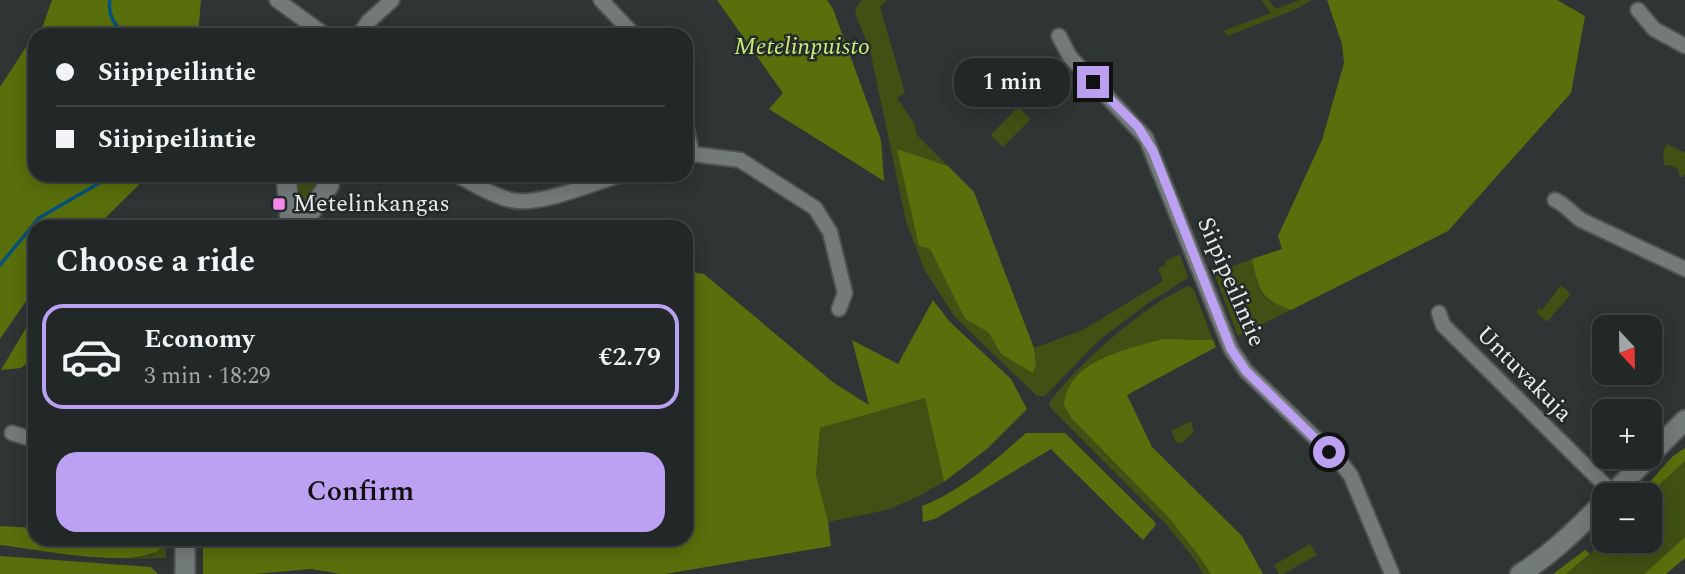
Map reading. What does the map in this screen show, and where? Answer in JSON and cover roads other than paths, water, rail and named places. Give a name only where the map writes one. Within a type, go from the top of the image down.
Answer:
[{"type":"street","points":[[277,0],[315,28]]},
{"type":"street","points":[[364,28],[392,0]]},
{"type":"street","points":[[601,0],[627,28]]},
{"type":"street","points":[[1638,10],[1654,29],[1685,46]]},
{"type":"street","name":"Siipipeilintie","points":[[1059,36],[1070,57],[1146,138],[1231,349],[1246,371],[1351,476],[1392,574]]},
{"type":"street","points":[[693,155],[740,160],[815,208],[830,232],[845,293],[839,309]]},
{"type":"street","points":[[287,182],[290,220]]},
{"type":"street","points":[[304,220],[329,182]]},
{"type":"street","points":[[471,182],[506,199],[521,202],[542,199],[598,182]]},
{"type":"street","points":[[1555,200],[1565,204],[1571,213],[1581,220],[1685,269]]},
{"type":"street","name":"Untuvakuja","points":[[1439,313],[1443,326],[1597,483]]},
{"type":"street","points":[[1662,443],[1685,420]]},
{"type":"street","points":[[12,433],[28,438]]},
{"type":"street","points":[[1623,483],[1636,469]]},
{"type":"street","points":[[1520,574],[1571,536],[1592,514]]},
{"type":"street","points":[[185,546],[186,574]]},
{"type":"waterway","points":[[110,0],[110,10],[119,28]]},
{"type":"waterway","points":[[37,220],[101,182]]},
{"type":"waterway","points":[[0,265],[28,231]]},
{"type":"place","name":"Metelinkangas","points":[[279,204]]},
{"type":"park label","name":"Metelinpuisto","points":[[802,47]]}]
